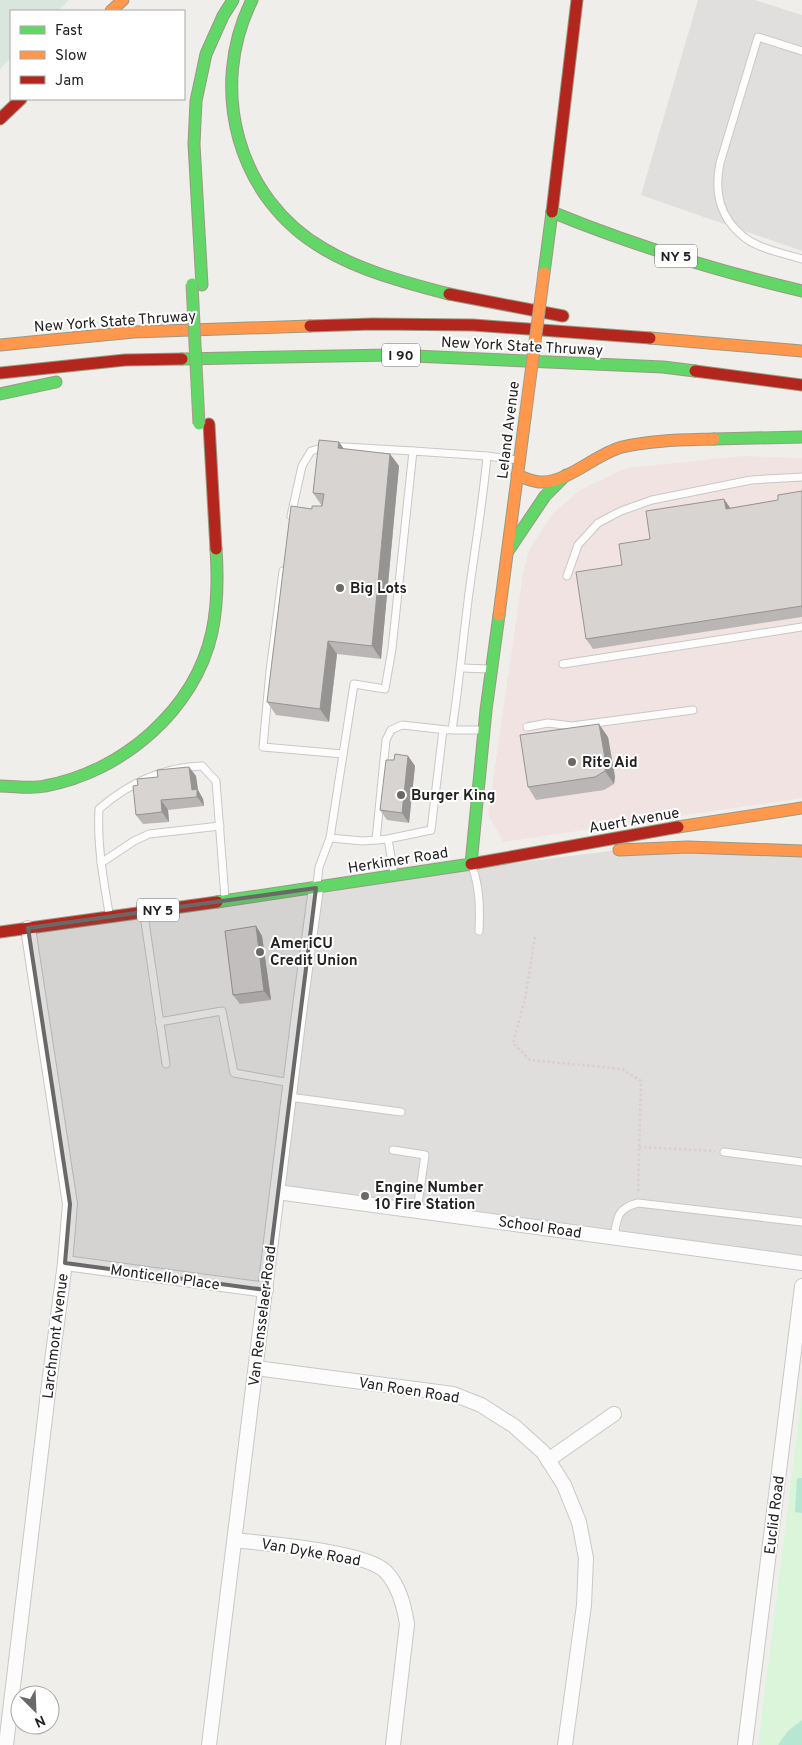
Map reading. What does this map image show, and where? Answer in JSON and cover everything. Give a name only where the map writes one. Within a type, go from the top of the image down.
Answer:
[{"type":"main road","points":[[112,10],[123,0]]},
{"type":"main road","points":[[0,786],[43,786],[77,777],[110,762],[141,742],[163,724],[181,701],[200,671],[213,630],[217,597],[184,116],[190,74],[202,34],[220,0]]},
{"type":"main road","points":[[197,285],[194,144],[196,101],[206,54],[223,16],[233,0]]},
{"type":"main road","points":[[252,0],[234,55],[230,86],[235,127],[250,169],[261,189],[281,214],[300,232],[323,249],[361,267],[426,288],[508,307],[576,318]]},
{"type":"main road","name":"Leland Avenue","points":[[470,864],[484,730],[552,212],[577,0]]},
{"type":"main road","points":[[0,119],[19,100]]},
{"type":"main road","name":"NY 5","points":[[552,212],[668,253],[762,282],[802,291]]},
{"type":"main road","points":[[605,323],[732,344]]},
{"type":"main road","name":"New York State Thruway","points":[[0,345],[134,332],[373,324],[473,325],[802,351]]},
{"type":"main road","name":"New York State Thruway","points":[[0,373],[125,360],[391,355],[663,367],[802,385]]},
{"type":"main road","points":[[105,374],[133,370],[179,358]]},
{"type":"main road","points":[[0,394],[68,380]]},
{"type":"main road","points":[[53,772],[79,766],[110,752],[148,724],[168,704],[188,672],[201,639],[208,599],[204,424]]},
{"type":"main road","points":[[518,475],[540,482],[550,481],[567,474],[596,456],[630,445],[744,437],[802,437]]},
{"type":"main road","points":[[508,551],[545,496],[567,474]]},
{"type":"main road","points":[[0,775],[23,777],[33,775]]},
{"type":"main road","name":"Auert Avenue","points":[[470,864],[680,827],[802,808]]},
{"type":"main road","name":"Herkimer Road","points":[[0,932],[316,888],[470,864],[567,856],[642,847],[802,851]]},
{"type":"street","name":"Van Rensselaer Road","points":[[209,1745],[316,888]]},
{"type":"street","name":"Larchmont Avenue","points":[[6,1745],[65,1263],[70,1204],[28,928]]},
{"type":"street","name":"School Road","points":[[277,1192],[802,1263]]},
{"type":"street","name":"Monticello Place","points":[[65,1263],[266,1290]]},
{"type":"street","name":"Euclid Road","points":[[745,1745],[798,1355],[802,1286]]},
{"type":"street","name":"Van Roen Road","points":[[256,1368],[452,1394],[481,1405],[514,1426],[548,1460],[564,1485],[579,1522],[586,1558],[584,1605],[566,1745]]},
{"type":"street","points":[[548,1460],[614,1414]]},
{"type":"street","name":"Van Dyke Road","points":[[235,1540],[342,1554],[375,1563],[385,1571],[395,1585],[404,1605],[407,1624],[393,1745]]},
{"type":"lane","points":[[802,51],[758,37],[720,163],[717,179],[719,200],[727,219],[744,238],[802,259]]},
{"type":"lane","points":[[290,522],[302,466],[311,451],[328,446],[487,456],[519,460]]},
{"type":"lane","points":[[316,888],[319,868],[330,838],[354,684],[385,689],[392,649],[414,452]]},
{"type":"lane","points":[[452,730],[462,668],[487,456]]},
{"type":"lane","points":[[567,576],[578,545],[598,523],[621,511],[652,500],[751,480],[802,477]]},
{"type":"lane","points":[[285,559],[270,671],[263,746],[343,754]]},
{"type":"lane","points":[[563,664],[802,627]]},
{"type":"lane","points":[[462,668],[492,669]]},
{"type":"lane","points":[[527,727],[548,723],[572,726],[693,710]]},
{"type":"lane","points":[[376,840],[386,740],[391,730],[402,725],[443,730],[484,730]]},
{"type":"lane","points":[[330,838],[363,842],[388,840],[431,830],[443,730]]},
{"type":"lane","points":[[110,916],[100,863],[99,809],[134,783],[158,773],[184,767],[202,766],[216,781],[225,901]]},
{"type":"lane","points":[[100,863],[134,841],[149,834],[220,826]]},
{"type":"lane","points":[[388,840],[394,876]]},
{"type":"lane","points":[[470,864],[477,880],[480,909],[479,931]]},
{"type":"lane","points":[[143,912],[166,1064]]},
{"type":"lane","points":[[159,1022],[222,1011],[234,1074],[290,1090],[401,1112]]},
{"type":"lane","points":[[393,1150],[425,1155],[417,1211]]},
{"type":"lane","points":[[724,1152],[802,1162]]},
{"type":"lane","points":[[614,1237],[618,1216],[626,1206],[638,1203],[802,1222]]},
{"type":"path","points":[[535,937],[525,999],[513,1043],[530,1060],[622,1070],[641,1081],[638,1203]]},
{"type":"path","points":[[639,1147],[724,1152]]},
{"type":"highlighted area","points":[[316,888],[266,1290],[65,1263],[70,1204],[28,928]]},
{"type":"shaded area","points":[[0,0],[69,0],[59,10],[10,10],[10,59],[0,69]]},
{"type":"shaded area","points":[[698,0],[755,0],[802,15],[802,251],[641,195]]},
{"type":"shaded area","points":[[743,456],[802,458],[802,798],[503,842],[488,814],[523,574],[529,550],[553,513],[582,489],[626,468]]},
{"type":"shaded area","points":[[642,847],[802,851],[802,1263],[277,1192],[316,888]]},
{"type":"green space","points":[[802,1393],[802,1745],[758,1745]]},
{"type":"green space","points":[[797,1478],[802,1478],[802,1513],[795,1512]]},
{"type":"green space","points":[[802,1720],[802,1745],[778,1745],[788,1731]]},
{"type":"building","name":"Big Lots","points":[[319,440],[339,442],[338,448],[390,454],[372,646],[328,641],[320,709],[267,702],[291,506],[312,509],[312,506],[322,506],[324,494],[313,493]]},
{"type":"building","points":[[802,491],[802,606],[586,639],[576,572],[622,565],[619,544],[650,539],[646,511],[724,499],[726,509],[778,500],[778,495]]},
{"type":"building","name":"Rite Aid","points":[[599,724],[606,764],[605,771],[595,777],[528,787],[520,735]]},
{"type":"building","points":[[395,754],[408,756],[402,813],[380,810],[386,760],[394,760]]},
{"type":"building","points":[[189,767],[192,790],[197,789],[197,797],[161,800],[162,812],[136,815],[133,786],[138,785],[137,779],[158,777],[157,770]]},
{"type":"building","points":[[256,926],[264,991],[233,995],[225,931]]},
{"type":"traffic: fast","points":[[202,285],[194,144],[196,101],[206,54],[223,16],[233,0]]},
{"type":"traffic: fast","points":[[252,0],[239,34],[232,69],[233,104],[239,139],[251,171],[270,201],[294,228],[338,257],[385,276],[449,294]]},
{"type":"traffic: fast","points":[[544,273],[552,212]]},
{"type":"traffic: fast","points":[[552,212],[676,256],[802,291]]},
{"type":"traffic: fast","points":[[192,284],[199,424]]},
{"type":"traffic: fast","points":[[182,359],[391,355],[663,367],[695,371]]},
{"type":"traffic: fast","points":[[0,394],[56,382]]},
{"type":"traffic: fast","points":[[714,439],[802,437]]},
{"type":"traffic: fast","points":[[508,551],[545,496],[566,475]]},
{"type":"traffic: fast","points":[[0,786],[40,787],[74,779],[101,767],[127,752],[151,733],[172,711],[190,687],[203,660],[212,632],[217,591],[216,549]]},
{"type":"traffic: fast","points":[[217,902],[471,864],[486,710],[499,615]]},
{"type":"traffic: slow","points":[[112,10],[123,0]]},
{"type":"traffic: slow","points":[[525,418],[544,273]]},
{"type":"traffic: slow","points":[[0,345],[134,332],[310,326]]},
{"type":"traffic: slow","points":[[650,338],[802,351]]},
{"type":"traffic: slow","points":[[499,615],[525,418]]},
{"type":"traffic: slow","points":[[517,475],[536,482],[549,481],[570,474],[622,447],[656,442],[714,439]]},
{"type":"traffic: slow","points":[[678,827],[802,808]]},
{"type":"traffic: slow","points":[[619,850],[688,847],[802,851]]},
{"type":"traffic: jam","points":[[552,212],[577,0]]},
{"type":"traffic: jam","points":[[0,119],[20,100]]},
{"type":"traffic: jam","points":[[449,294],[563,316]]},
{"type":"traffic: jam","points":[[310,326],[373,324],[473,325],[650,338]]},
{"type":"traffic: jam","points":[[0,373],[125,360],[182,359]]},
{"type":"traffic: jam","points":[[695,371],[802,385]]},
{"type":"traffic: jam","points":[[209,424],[216,549]]},
{"type":"traffic: jam","points":[[471,864],[678,827]]},
{"type":"traffic: jam","points":[[0,932],[217,902]]},
{"type":"place","name":"Big Lots","points":[[340,588]]},
{"type":"place","name":"Rite Aid","points":[[572,762]]},
{"type":"place","name":"Burger King","points":[[401,795]]},
{"type":"place","name":"AmeriCU Credit Union","points":[[260,952]]},
{"type":"place","name":"Engine Number 10 Fire Station","points":[[365,1196]]}]
